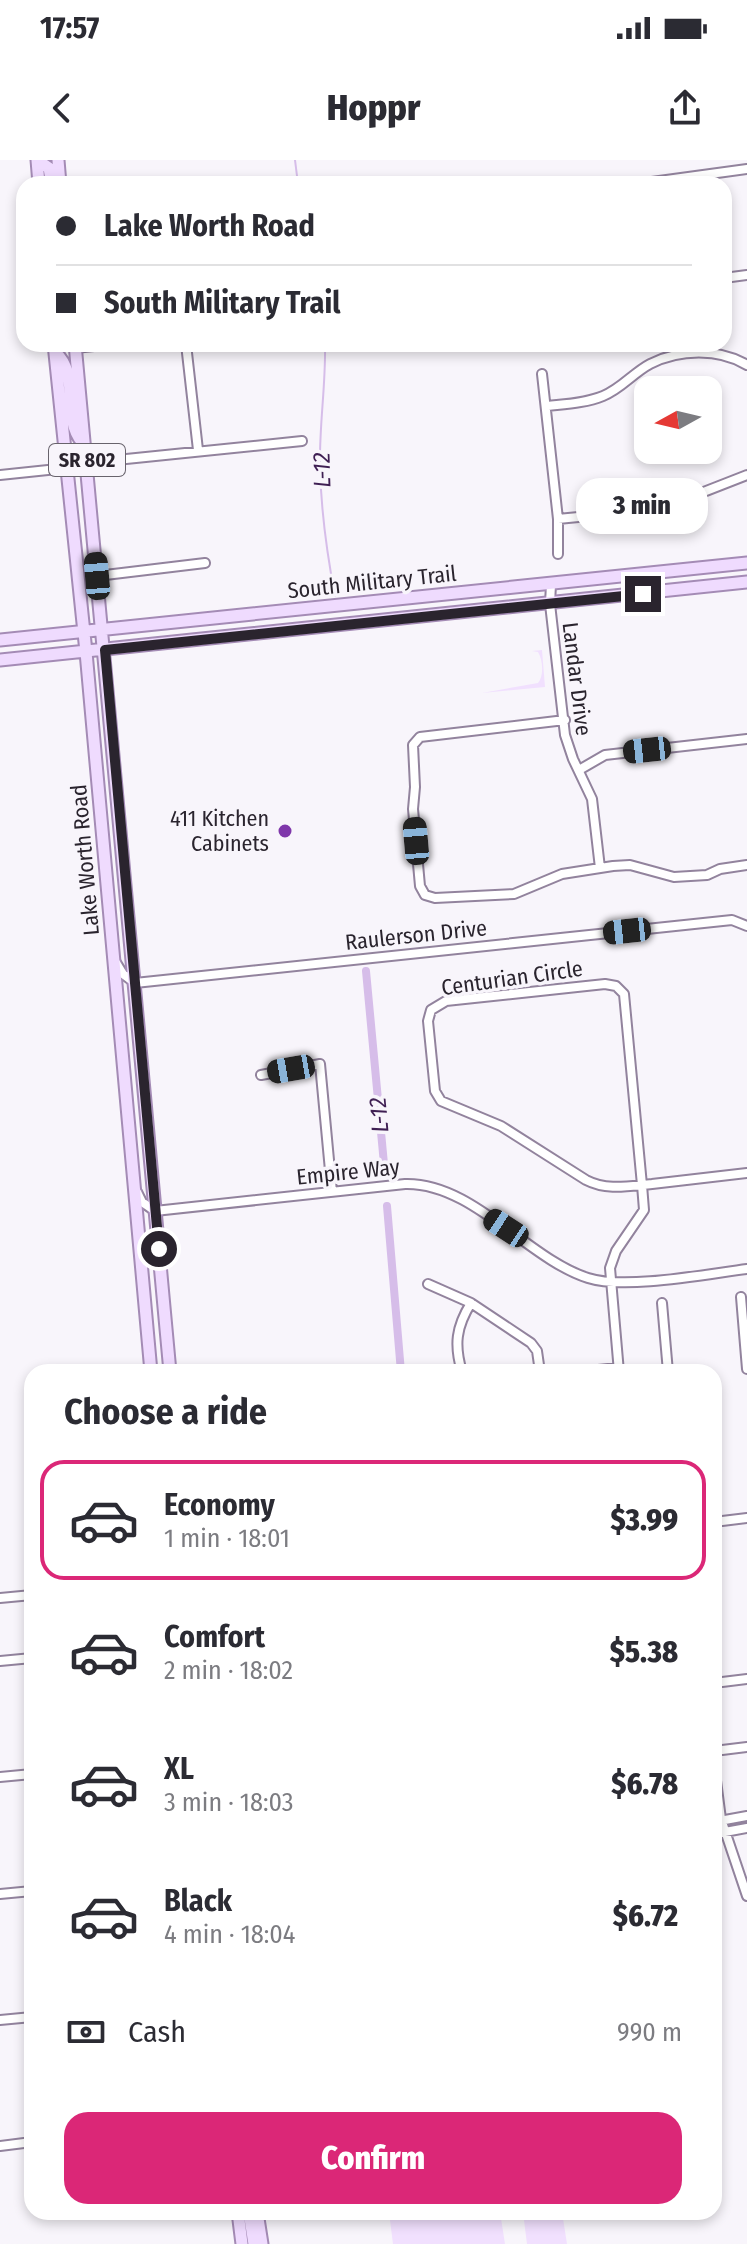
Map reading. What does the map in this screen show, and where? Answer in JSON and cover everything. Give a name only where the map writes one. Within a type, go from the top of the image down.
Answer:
[{"type":"main road","points":[[37,160],[49,168],[50,176]]},
{"type":"main road","name":"Lake Worth Road","points":[[54,352],[86,652],[150,1364]]},
{"type":"main road","points":[[57,352],[67,366],[75,426],[79,440],[85,445]]},
{"type":"main road","name":"Lake Worth Road","points":[[76,352],[169,1364]]},
{"type":"main road","name":"South Military Trail","points":[[0,640],[747,563]]},
{"type":"main road","name":"South Military Trail","points":[[0,660],[747,582]]},
{"type":"main road","points":[[239,2220],[242,2244]]},
{"type":"main road","points":[[250,2220],[254,2244]]},
{"type":"main road","points":[[258,2220],[262,2244]]},
{"type":"street","points":[[708,176],[747,169]]},
{"type":"street","points":[[187,352],[198,450]]},
{"type":"street","points":[[548,406],[605,396],[649,365],[665,358],[706,352],[722,354],[747,365]]},
{"type":"street","points":[[542,374],[548,406],[558,554]]},
{"type":"street","points":[[87,463],[302,441]]},
{"type":"street","points":[[0,475],[67,468]]},
{"type":"street","points":[[558,519],[660,509],[732,478],[747,475]]},
{"type":"street","points":[[97,576],[205,563]]},
{"type":"street","name":"Landar Drive","points":[[551,584],[550,604],[568,747],[592,799],[600,868]]},
{"type":"street","points":[[565,720],[415,740],[413,803],[420,886],[425,895],[430,898],[514,894],[562,874],[630,865],[674,877],[707,875],[720,869],[747,865]]},
{"type":"street","points":[[579,770],[605,755],[747,739]]},
{"type":"street","name":"Raulerson Drive","points":[[135,983],[732,920],[747,926]]},
{"type":"street","points":[[114,960],[123,974],[135,983]]},
{"type":"street","name":"Centurian Circle","points":[[605,984],[621,989],[626,1000],[642,1185],[610,1187],[592,1183],[501,1126],[441,1101],[435,1091],[428,1021],[431,1010],[446,1001],[605,984]]},
{"type":"street","points":[[261,1075],[320,1064],[332,1192]]},
{"type":"street","points":[[618,1364],[610,1268],[613,1257],[644,1210],[642,1185],[747,1173]]},
{"type":"street","points":[[133,1184],[142,1202],[155,1211]]},
{"type":"street","name":"Empire Way","points":[[155,1211],[405,1184],[437,1188],[460,1199],[574,1272],[611,1283],[747,1269]]},
{"type":"street","points":[[428,1284],[471,1303],[531,1343],[537,1351],[539,1364]]},
{"type":"street","points":[[741,1297],[747,1369]]},
{"type":"street","points":[[461,1364],[457,1331],[460,1319],[471,1303]]},
{"type":"street","points":[[662,1303],[667,1364]]},
{"type":"street","points":[[722,1521],[747,1518]]},
{"type":"street","points":[[0,1598],[24,1596]]},
{"type":"street","points":[[0,1661],[24,1659]]},
{"type":"street","points":[[722,1682],[747,1679]]},
{"type":"street","points":[[722,1750],[747,1747]]},
{"type":"street","points":[[0,1777],[24,1775]]},
{"type":"street","points":[[722,1819],[747,1816]]},
{"type":"street","points":[[722,1826],[747,1895]]},
{"type":"street","points":[[722,1831],[747,1828]]},
{"type":"street","points":[[0,1894],[24,1892]]},
{"type":"street","points":[[0,2020],[24,2018]]},
{"type":"street","points":[[0,2146],[24,2143]]},
{"type":"shaded area","points":[[542,650],[545,687],[482,693],[538,683],[542,663],[538,652],[532,651]]},
{"type":"shaded area","points":[[390,2220],[501,2220],[505,2244],[393,2244]]},
{"type":"shaded area","points":[[524,2220],[563,2220],[567,2244],[527,2244]]},
{"type":"waterway","name":"L-12","points":[[295,160],[297,176]]},
{"type":"waterway","name":"L-12","points":[[325,352],[321,483],[335,596]]},
{"type":"waterway","name":"L-12","points":[[366,971],[384,1164]]},
{"type":"waterway","name":"L-12","points":[[387,1206],[400,1364]]},
{"type":"place","name":"411 Kitchen Cabinets","points":[[285,831]]},
{"type":"route","points":[[159,1249],[105,650],[643,594]]}]
